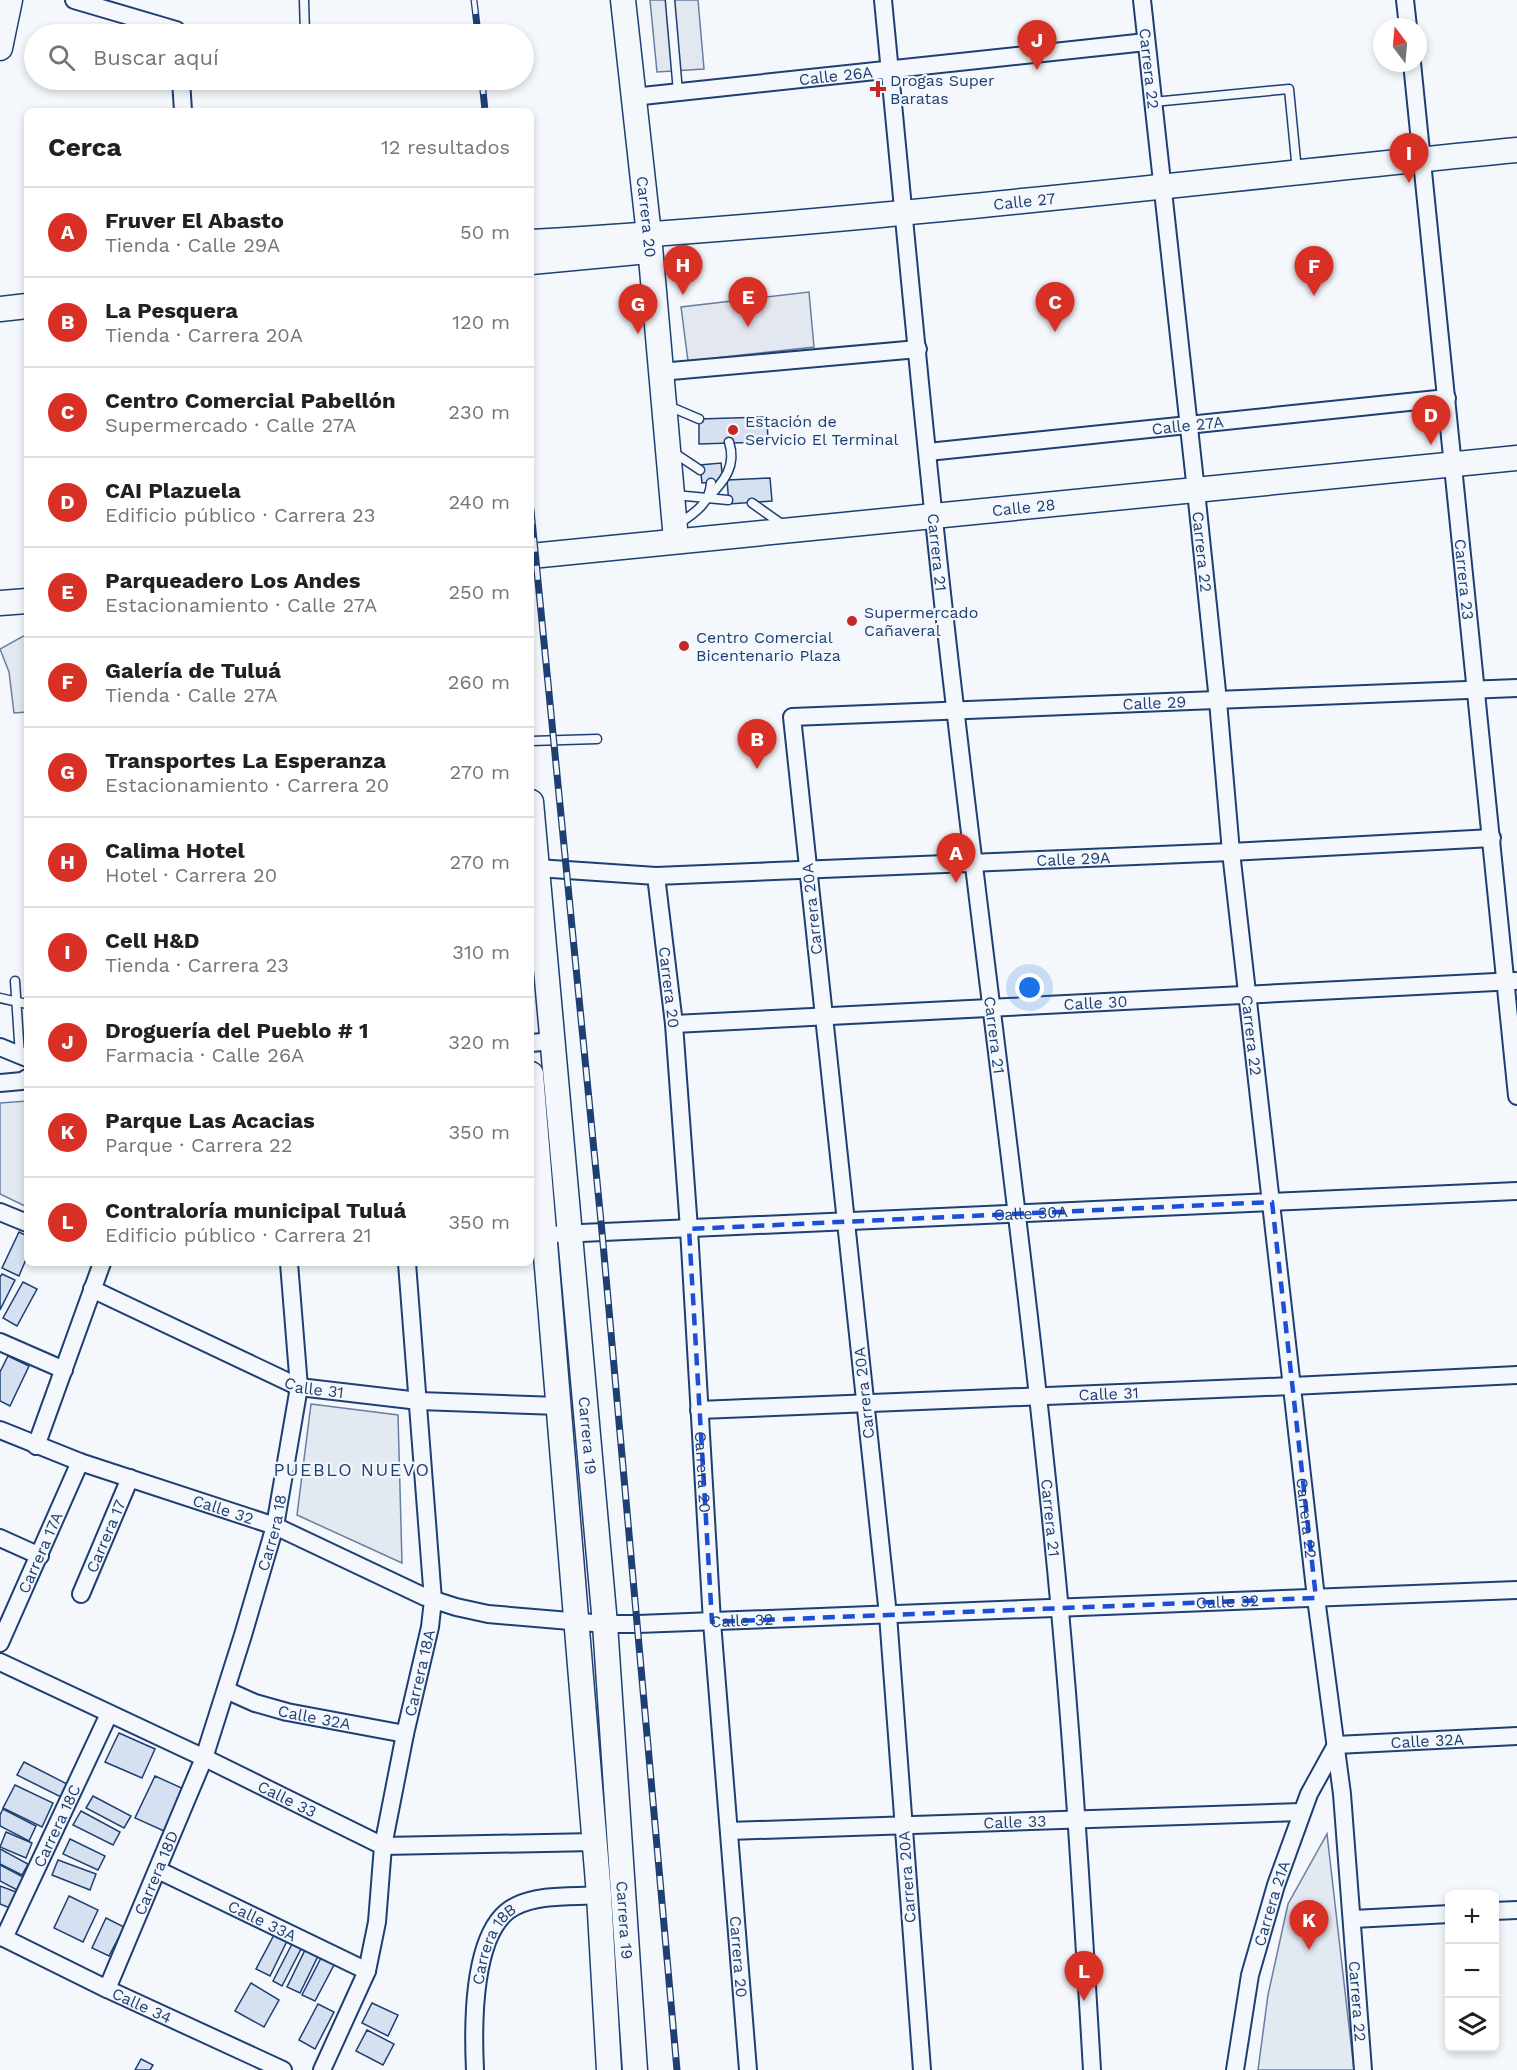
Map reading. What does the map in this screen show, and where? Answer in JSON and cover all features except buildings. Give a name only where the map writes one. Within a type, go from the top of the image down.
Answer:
[{"type":"main road","points":[[0,48],[8,0]]},
{"type":"main road","name":"Carrera 20","points":[[623,0],[650,243],[675,534]]},
{"type":"main road","name":"Calle 27","points":[[534,262],[650,243],[904,213],[1517,150]]},
{"type":"main road","name":"Calle 27","points":[[534,242],[650,243]]},
{"type":"main road","points":[[0,309],[24,306]]},
{"type":"main road","name":"Calle 28","points":[[534,556],[675,534],[790,530],[1517,458]]},
{"type":"main road","points":[[0,603],[24,601]]},
{"type":"main road","name":"Carrera 19","points":[[534,835],[542,1042],[571,1233],[605,1624],[635,2070]]},
{"type":"main road","name":"Carrera 19","points":[[534,1108],[595,1842],[609,2070]]},
{"type":"street","points":[[74,0],[150,24]]},
{"type":"street","name":"Carrera 21","points":[[883,0],[955,710],[1018,1213],[1038,1396],[1078,1819],[1092,2070]]},
{"type":"street","name":"Carrera 22","points":[[1142,0],[1197,491],[1231,852],[1316,1598],[1342,1794],[1363,2070]]},
{"type":"street","points":[[1405,0],[1407,18]]},
{"type":"street","name":"Calle 26A","points":[[633,97],[1146,42]]},
{"type":"street","name":"Carrera 23","points":[[1413,72],[1476,690],[1511,981],[1517,1096]]},
{"type":"street","points":[[181,90],[183,108]]},
{"type":"street","points":[[660,372],[918,349]]},
{"type":"street","name":"Calle 27A","points":[[928,452],[1447,398]]},
{"type":"street","name":"Calle 29","points":[[792,717],[1517,688]]},
{"type":"street","name":"Carrera 20A","points":[[792,717],[888,1615],[922,2070]]},
{"type":"street","name":"Calle 29A","points":[[537,868],[656,876],[1231,852],[1492,838]]},
{"type":"street","name":"Carrera 20","points":[[656,876],[674,1024],[689,1229],[712,1622],[748,2070]]},
{"type":"street","name":"Calle 30","points":[[674,1024],[1511,981]]},
{"type":"street","points":[[0,1047],[23,1057]]},
{"type":"street","points":[[0,1083],[24,1080]]},
{"type":"street","name":"Calle 30A","points":[[545,1235],[1517,1191]]},
{"type":"street","points":[[0,1212],[24,1222]]},
{"type":"street","points":[[36,1446],[101,1266]]},
{"type":"street","name":"Carrera 18","points":[[204,1758],[275,1526],[299,1387],[289,1266]]},
{"type":"street","name":"Carrera 18A","points":[[322,2070],[367,1971],[377,1922],[383,1846],[405,1734],[420,1676],[433,1600],[407,1266]]},
{"type":"street","name":"Calle 31","points":[[92,1289],[299,1387],[419,1401],[559,1406]]},
{"type":"street","points":[[0,1342],[64,1370]]},
{"type":"street","name":"Calle 31","points":[[699,1410],[1517,1375]]},
{"type":"street","name":"Calle 32","points":[[0,1430],[80,1462],[275,1526],[433,1600],[488,1614],[605,1624],[712,1622],[1517,1590]]},
{"type":"street","name":"Carrera 17A","points":[[1,1636],[40,1556],[80,1462]]},
{"type":"street","name":"Carrera 17","points":[[81,1594],[130,1478]]},
{"type":"street","points":[[0,1538],[40,1556]]},
{"type":"street","name":"Calle 33","points":[[0,1662],[204,1758],[383,1846],[595,1842]]},
{"type":"street","name":"Calle 32A","points":[[226,1690],[255,1703],[287,1712],[405,1734]]},
{"type":"street","name":"Carrera 18C","points":[[2,1937],[109,1713]]},
{"type":"street","name":"Calle 32A","points":[[1336,1744],[1517,1736]]},
{"type":"street","name":"Carrera 21A","points":[[1235,2070],[1250,1975],[1276,1885],[1309,1794],[1336,1744]]},
{"type":"street","name":"Carrera 18D","points":[[107,1989],[204,1758]]},
{"type":"street","name":"Calle 33","points":[[729,1832],[1302,1812]]},
{"type":"street","name":"Calle 33A","points":[[158,1870],[367,1971]]},
{"type":"street","name":"Carrera 18B","points":[[475,2070],[474,2032],[479,1975],[495,1924],[515,1906],[528,1902],[548,1898],[599,1895]]},
{"type":"street","points":[[1499,1911],[1517,1910]]},
{"type":"street","points":[[1353,1918],[1445,1914]]},
{"type":"street","name":"Calle 34","points":[[2,1937],[107,1989],[283,2070]]},
{"type":"lane","points":[[304,0],[305,24]]},
{"type":"lane","points":[[670,0],[678,92]]},
{"type":"lane","points":[[1153,102],[1289,89],[1297,174]]},
{"type":"lane","points":[[663,404],[699,419]]},
{"type":"lane","points":[[675,534],[728,476],[732,461],[729,442]]},
{"type":"lane","points":[[667,449],[700,470]]},
{"type":"lane","points":[[708,498],[711,483]]},
{"type":"lane","points":[[671,495],[728,500]]},
{"type":"lane","points":[[752,502],[790,530]]},
{"type":"lane","points":[[534,741],[597,739]]},
{"type":"lane","points":[[15,981],[23,1057]]},
{"type":"lane","points":[[0,998],[24,1003]]},
{"type":"highlighted area","points":[[1272,1202],[1316,1598],[712,1622],[689,1229]]},
{"type":"shaded area","points":[[650,0],[698,0],[704,69],[657,72]]},
{"type":"shaded area","points":[[809,292],[814,347],[688,361],[681,307]]},
{"type":"shaded area","points":[[24,636],[24,712],[14,713],[9,672],[0,649]]},
{"type":"shaded area","points":[[24,1101],[24,1206],[0,1194],[0,1103]]},
{"type":"shaded area","points":[[311,1404],[398,1415],[402,1563],[297,1515]]},
{"type":"shaded area","points":[[1327,1834],[1354,2070],[1258,2070],[1268,1995],[1288,1904]]},
{"type":"railway","points":[[474,0],[477,24]]},
{"type":"railway","points":[[483,90],[485,108]]},
{"type":"railway","points":[[534,541],[602,1232],[677,2070]]},
{"type":"place","name":"Droguería del Pueblo # 1","points":[[1037,70]]},
{"type":"place","name":"Drogas Super Baratas","points":[[878,89]]},
{"type":"place","name":"Cell H&D","points":[[1409,183]]},
{"type":"place","name":"Calima Hotel","points":[[683,295]]},
{"type":"place","name":"Galería de Tuluá","points":[[1314,296]]},
{"type":"place","name":"Parqueadero Los Andes","points":[[748,327]]},
{"type":"place","name":"Centro Comercial Pabellón","points":[[1055,332]]},
{"type":"place","name":"Transportes La Esperanza","points":[[638,334]]},
{"type":"place","name":"Estación de Servicio El Terminal","points":[[733,430]]},
{"type":"place","name":"CAI Plazuela","points":[[1431,445]]},
{"type":"place","name":"Supermercado Cañaveral","points":[[852,621]]},
{"type":"place","name":"Centro Comercial Bicentenario Plaza","points":[[684,646]]},
{"type":"place","name":"La Pesquera","points":[[757,769]]},
{"type":"place","name":"Fruver El Abasto","points":[[956,883]]},
{"type":"place","name":"Parque Las Acacias","points":[[1309,1950]]},
{"type":"place","name":"Contraloría municipal Tuluá","points":[[1084,2001]]},
{"type":"district","name":"PUEBLO NUEVO","points":[[352,1469]]}]
